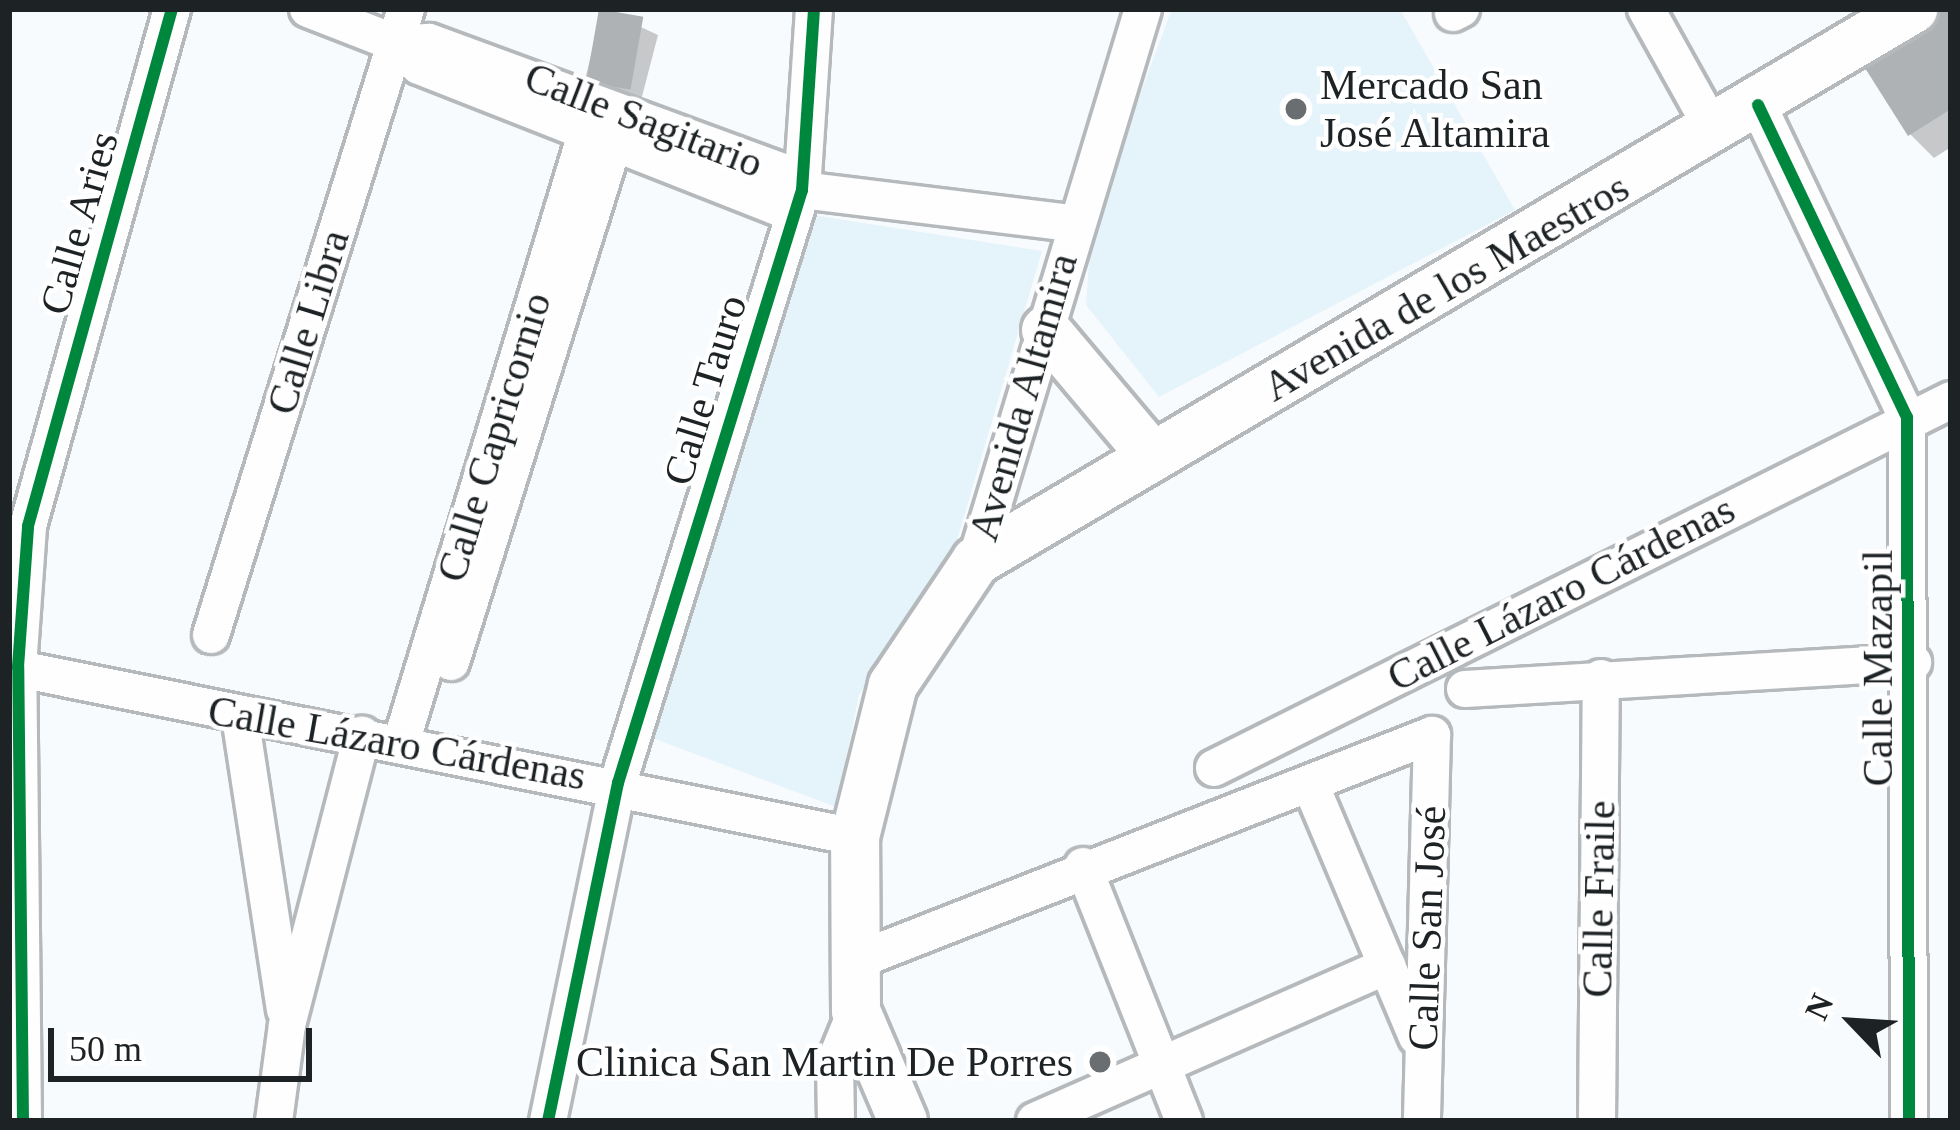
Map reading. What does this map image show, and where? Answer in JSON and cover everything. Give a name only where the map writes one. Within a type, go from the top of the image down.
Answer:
[{"type":"main road","name":"Avenida de los Maestros","points":[[976,561],[1714,131],[1913,9]]},
{"type":"main road","points":[[1046,330],[1153,457]]},
{"type":"main road","name":"Avenida Altamira","points":[[903,1121],[856,1011],[855,837],[892,685],[976,561]]},
{"type":"street","name":"Calle Aries","points":[[22,1121],[14,667],[28,526],[172,9]]},
{"type":"street","name":"Calle Sagitario","points":[[308,9],[400,26],[429,42],[780,171],[802,190],[775,206],[419,66],[400,26]]},
{"type":"street","name":"Calle Tauro","points":[[548,1121],[617,783],[802,190],[814,9]]},
{"type":"street","name":"Avenida Altamira","points":[[976,561],[1046,330],[1072,223],[1143,9]]},
{"type":"street","points":[[1646,9],[1714,131]]},
{"type":"street","name":"Calle Libra","points":[[211,635],[400,26]]},
{"type":"street","name":"Calle Mazapil","points":[[1758,105],[1907,418],[1913,662],[1909,1121]]},
{"type":"street","name":"Calle Capricornio","points":[[414,741],[600,139]]},
{"type":"street","points":[[802,190],[1072,223]]},
{"type":"street","name":"Calle Lázaro Cárdenas","points":[[1214,768],[1951,400]]},
{"type":"street","points":[[1465,689],[1913,662]]},
{"type":"street","name":"Calle Lázaro Cárdenas","points":[[14,667],[240,716],[414,741],[855,837]]},
{"type":"street","name":"Calle Fraile","points":[[1597,1121],[1601,678]]},
{"type":"street","points":[[240,716],[287,1025]]},
{"type":"street","points":[[274,1121],[287,1025],[362,735]]},
{"type":"street","name":"Calle Lázaro Cárdenas","points":[[853,962],[1083,866],[1312,785],[1432,735]]},
{"type":"street","name":"Calle San José","points":[[1422,1121],[1432,735]]},
{"type":"street","points":[[1312,785],[1423,1052]]},
{"type":"street","points":[[1083,866],[1184,1121]]},
{"type":"street","points":[[1035,1121],[1387,966]]},
{"type":"street","points":[[836,1121],[835,1062],[856,1011]]},
{"type":"shaded area","name":"Mercado San José Altamira","points":[[1172,9],[1400,9],[1515,210],[1159,397],[1086,305],[1092,222]]},
{"type":"shaded area","points":[[800,213],[1042,251],[953,554],[859,695],[836,807],[642,734]]},
{"type":"building","points":[[599,9],[643,17],[630,90],[586,82]]},
{"type":"building","points":[[1935,9],[1951,9],[1951,109],[1908,136],[1858,57]]},
{"type":"cycle path","points":[[23,1121],[18,667],[28,526],[172,9]]},
{"type":"cycle path","points":[[548,1121],[618,783],[802,190],[814,9]]},
{"type":"cycle path","points":[[1758,105],[1907,417],[1909,1121]]},
{"type":"place","name":"Mercado San José Altamira","points":[[1296,109]]},
{"type":"place","name":"Clinica San Martin De Porres","points":[[1100,1062]]}]
